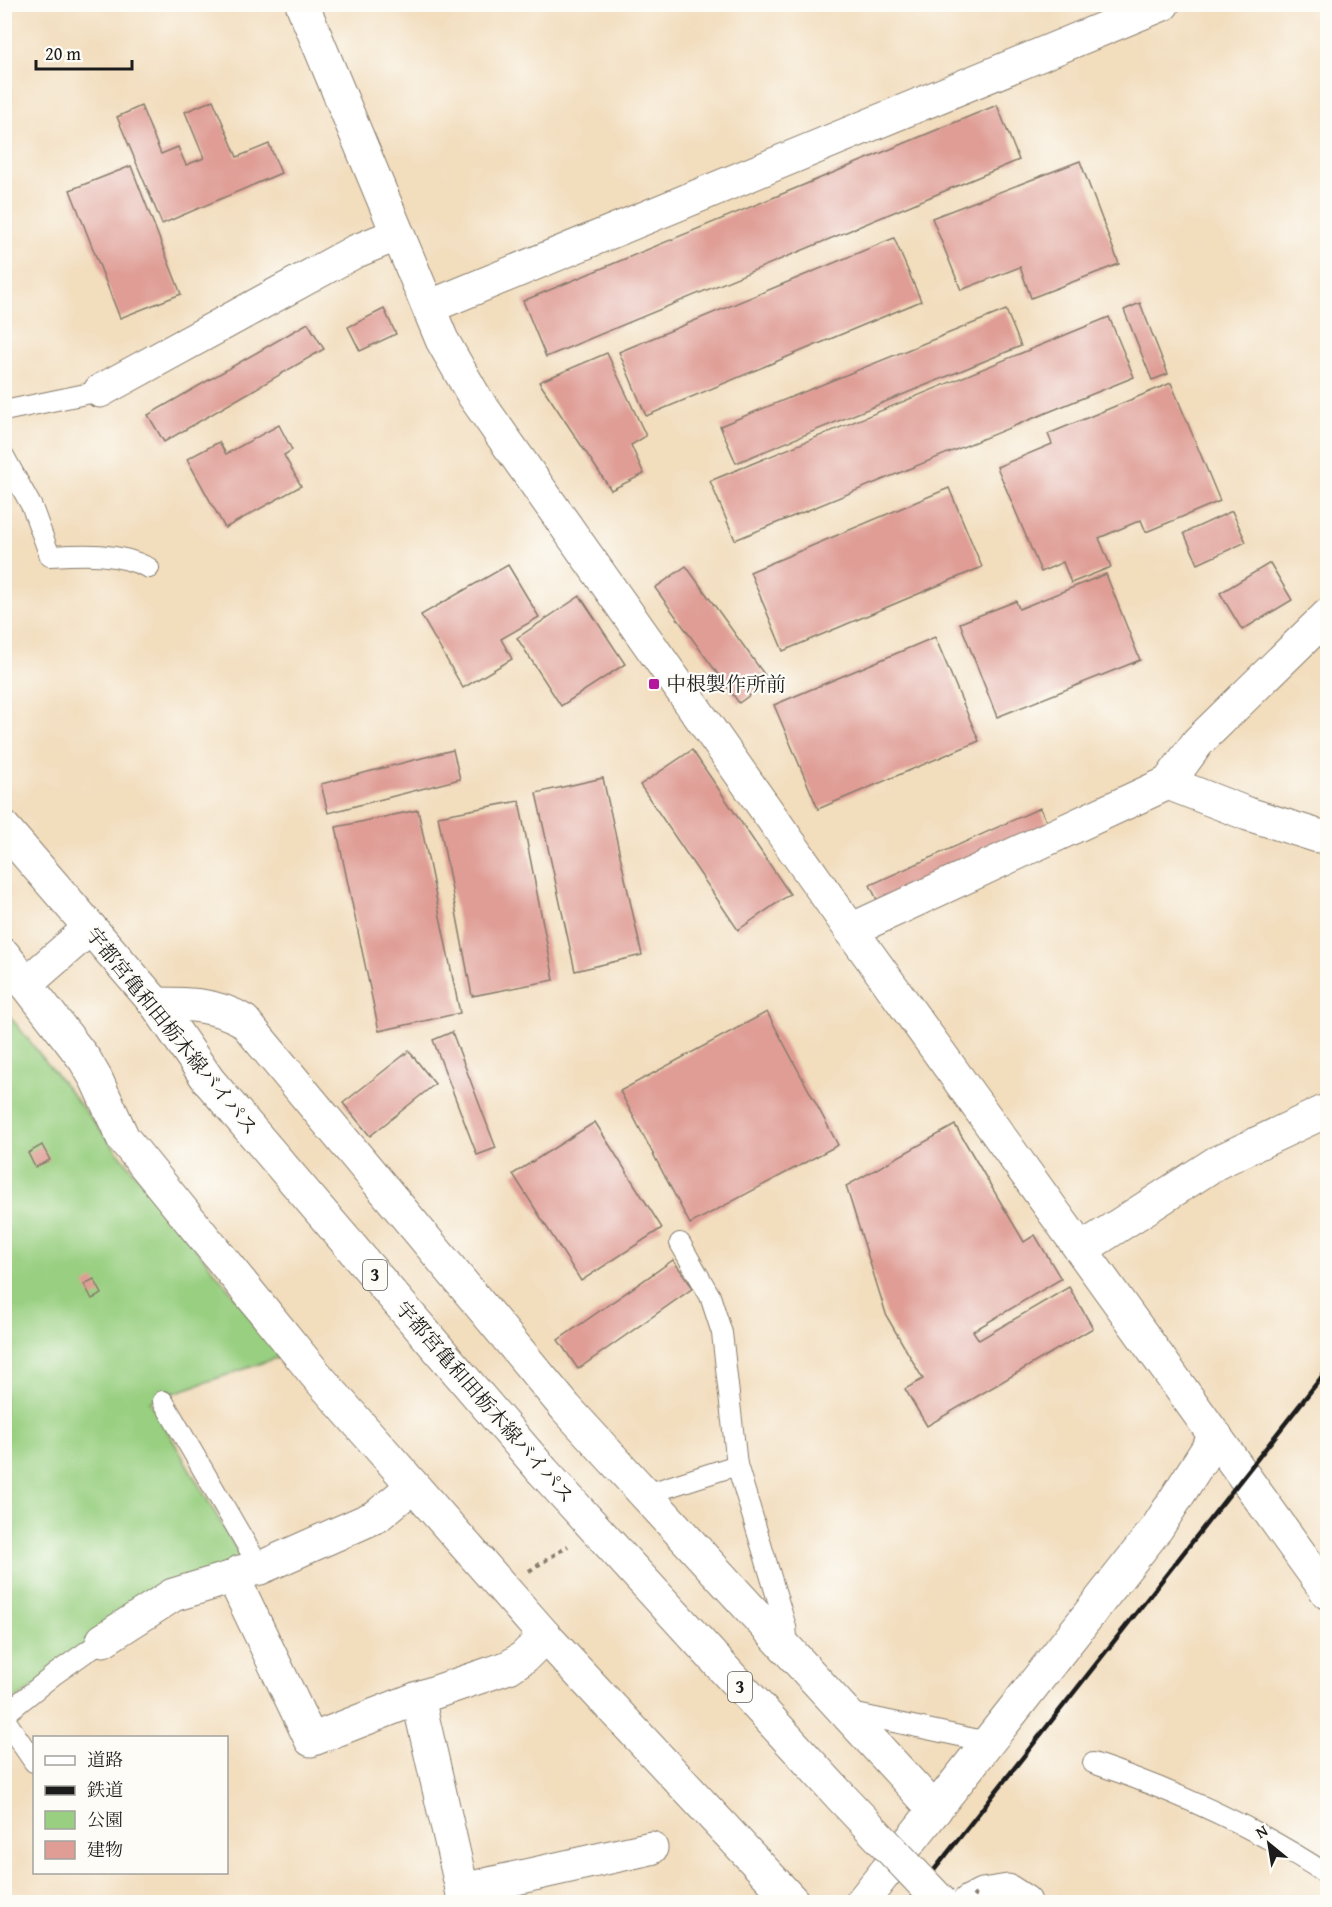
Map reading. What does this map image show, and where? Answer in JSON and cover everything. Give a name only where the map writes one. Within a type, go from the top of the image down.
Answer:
[{"type":"street","points":[[302,4],[442,340],[474,396],[851,930],[1328,1593]]},
{"type":"street","points":[[429,307],[1163,4]]},
{"type":"street","points":[[100,391],[354,252],[398,234]]},
{"type":"street","points":[[851,930],[1168,783],[1198,742],[1328,615]]},
{"type":"street","points":[[1168,783],[1248,814],[1318,836],[1328,836]]},
{"type":"street","name":"宇都宮亀和田栃木線バイパス","points":[[4,828],[156,1004],[208,1082],[541,1469],[843,1799],[941,1902]]},
{"type":"street","points":[[26,984],[90,928]]},
{"type":"street","points":[[4,955],[85,1060],[123,1138],[316,1375],[545,1636],[793,1902]]},
{"type":"street","points":[[156,1004],[194,1004],[215,1008],[233,1014],[244,1022],[510,1342],[646,1497],[935,1810]]},
{"type":"street","points":[[1082,1249],[1216,1163],[1328,1110]]},
{"type":"street","points":[[862,1902],[1157,1528],[1216,1436]]},
{"type":"street","points":[[103,1640],[173,1595],[246,1572],[377,1516],[413,1486]]},
{"type":"street","points":[[246,1572],[311,1740],[418,1698],[509,1667],[524,1657],[545,1636]]},
{"type":"street","points":[[418,1698],[464,1896],[651,1848]]},
{"type":"street","points":[[969,1902],[982,1895],[1008,1891],[1025,1902]]},
{"type":"lane","points":[[4,411],[100,391]]},
{"type":"lane","points":[[4,456],[32,507],[50,556],[96,554],[134,560],[149,568]]},
{"type":"lane","points":[[680,1243],[710,1296],[722,1333],[737,1465],[786,1627],[789,1653]]},
{"type":"lane","points":[[163,1401],[246,1572]]},
{"type":"lane","points":[[646,1497],[656,1491],[737,1465]]},
{"type":"lane","points":[[33,1760],[4,1716],[54,1674],[103,1640]]},
{"type":"lane","points":[[846,1711],[988,1742]]},
{"type":"lane","points":[[1093,1763],[1152,1783],[1287,1848],[1328,1875]]},
{"type":"green space","points":[[4,1009],[283,1356],[150,1401],[242,1559],[4,1706]]},
{"type":"building","points":[[213,100],[237,157],[269,144],[281,173],[162,224],[117,117],[141,106],[161,154],[178,147],[186,165],[204,158],[185,112]]},
{"type":"building","points":[[997,105],[1019,160],[546,357],[523,301]]},
{"type":"building","points":[[1080,161],[1119,264],[1031,298],[1020,267],[961,290],[932,218]]},
{"type":"building","points":[[131,166],[181,294],[120,318],[70,190]]},
{"type":"building","points":[[894,238],[921,301],[646,416],[619,352]]},
{"type":"building","points":[[1140,303],[1168,374],[1152,380],[1124,310]]},
{"type":"building","points":[[384,309],[396,334],[360,351],[348,327]]},
{"type":"building","points":[[1006,310],[1021,346],[736,463],[720,426]]},
{"type":"building","points":[[1109,317],[1134,377],[735,540],[710,481]]},
{"type":"building","points":[[308,323],[324,349],[164,442],[148,415]]},
{"type":"building","points":[[607,353],[646,436],[631,445],[644,474],[611,490],[539,382]]},
{"type":"building","points":[[1171,383],[1220,501],[1146,532],[1141,520],[1099,538],[1111,567],[1071,583],[1063,562],[1041,572],[997,467],[1052,444],[1048,434]]},
{"type":"building","points":[[279,425],[292,450],[284,455],[301,486],[225,528],[187,459],[219,442],[226,454]]},
{"type":"building","points":[[949,488],[982,567],[783,651],[750,572]]},
{"type":"building","points":[[1232,511],[1246,542],[1198,564],[1184,533]]},
{"type":"building","points":[[1270,563],[1292,600],[1242,630],[1220,593]]},
{"type":"building","points":[[508,565],[539,617],[501,639],[512,659],[463,688],[421,615]]},
{"type":"building","points":[[686,566],[769,681],[739,703],[655,588]]},
{"type":"building","points":[[1106,574],[1140,660],[997,717],[960,623],[1016,601],[1019,609]]},
{"type":"building","points":[[580,596],[625,664],[561,706],[517,638]]},
{"type":"building","points":[[935,637],[979,741],[818,809],[774,705]]},
{"type":"building","points":[[453,750],[460,779],[328,813],[321,784]]},
{"type":"building","points":[[692,750],[790,894],[738,930],[640,785]]},
{"type":"building","points":[[603,778],[642,955],[575,971],[536,793]]},
{"type":"building","points":[[519,801],[554,980],[472,996],[438,816]]},
{"type":"building","points":[[1040,808],[1048,825],[878,902],[870,885]]},
{"type":"building","points":[[418,810],[460,1013],[379,1031],[336,827]]},
{"type":"building","points":[[767,1012],[838,1145],[690,1224],[620,1091]]},
{"type":"building","points":[[452,1032],[496,1148],[477,1155],[433,1040]]},
{"type":"building","points":[[409,1051],[435,1084],[370,1136],[343,1103]]},
{"type":"building","points":[[595,1122],[662,1228],[581,1281],[513,1174]]},
{"type":"building","points":[[955,1125],[1024,1242],[1035,1235],[1061,1279],[973,1331],[979,1340],[1069,1287],[1093,1328],[927,1426],[905,1389],[923,1379],[887,1317],[846,1186]]},
{"type":"building","points":[[42,1145],[50,1160],[35,1167],[28,1153]]},
{"type":"building","points":[[673,1260],[693,1288],[578,1369],[558,1340]]},
{"type":"building","points":[[94,1279],[102,1294],[92,1299],[84,1284]]},
{"type":"railway","points":[[909,1902],[1328,1369]]},
{"type":"place","name":"中根製作所前","points":[[654,684]]}]
